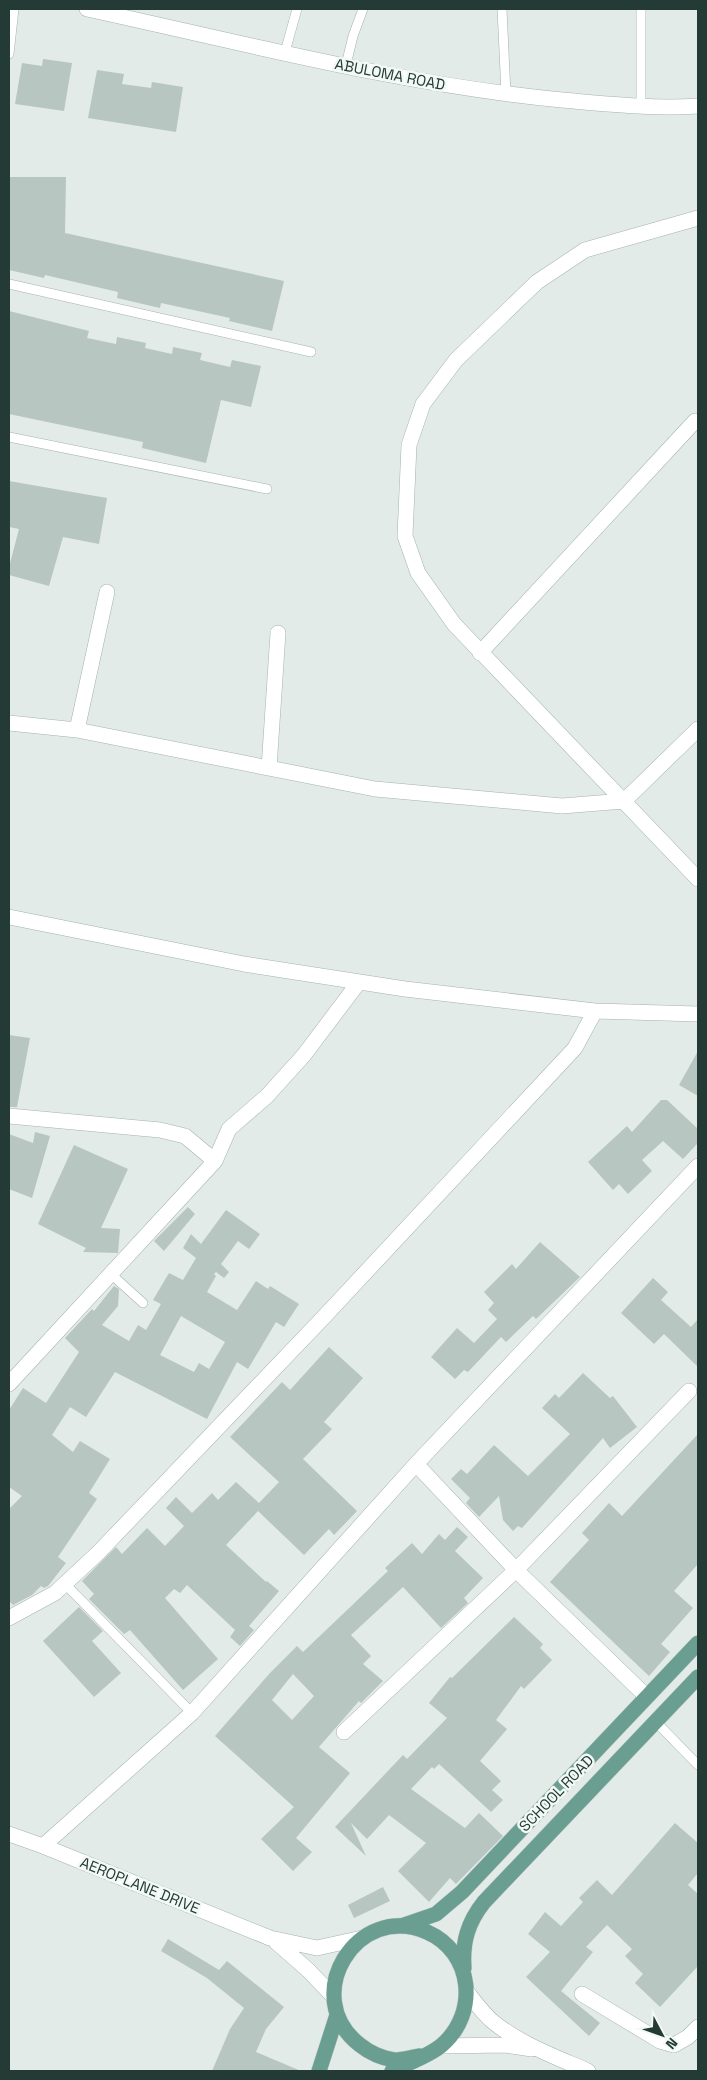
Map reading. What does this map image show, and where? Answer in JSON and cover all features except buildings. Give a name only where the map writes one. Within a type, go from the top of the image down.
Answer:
[{"type":"main road","name":"SCHOOL ROAD","points":[[401,1926],[436,1914],[449,1904],[698,1643]]},
{"type":"main road","name":"SCHOOL ROAD","points":[[466,1984],[465,1940],[475,1913],[698,1677]]},
{"type":"main road","points":[[392,2071],[441,2046],[455,2031],[464,2012],[466,1984],[459,1960],[448,1946],[435,1935],[418,1928],[401,1926],[381,1929],[362,1938],[346,1954],[336,1974],[333,1996],[337,2015],[350,2037],[370,2053],[395,2060],[420,2056]]},
{"type":"main road","points":[[319,2071],[337,2015]]},
{"type":"street","name":"ABULOMA ROAD","points":[[87,9],[104,11],[285,52],[449,86],[506,94],[641,105],[698,106]]},
{"type":"street","points":[[698,218],[585,250],[538,282],[456,360],[423,404],[409,445],[405,536],[418,573],[454,624],[698,879]]},
{"type":"street","points":[[480,653],[695,421]]},
{"type":"street","points":[[77,730],[107,592]]},
{"type":"street","points":[[270,768],[278,633]]},
{"type":"street","points":[[9,723],[77,730],[374,789],[562,806],[624,801],[698,729]]},
{"type":"street","points":[[9,917],[244,964],[359,982],[594,1011],[698,1014]]},
{"type":"street","points":[[9,1384],[215,1161],[229,1129],[267,1096],[304,1055],[359,982]]},
{"type":"street","points":[[9,1618],[55,1593],[170,1480],[575,1048],[594,1011]]},
{"type":"street","points":[[9,1116],[160,1130],[185,1136],[215,1161]]},
{"type":"street","points":[[43,1846],[192,1713],[416,1464],[698,1166]]},
{"type":"street","points":[[344,1732],[516,1570],[690,1390]]},
{"type":"street","points":[[416,1464],[516,1570],[647,1697]]},
{"type":"street","name":"AEROPLANE DRIVE","points":[[9,1834],[270,1938]]},
{"type":"street","points":[[270,1938],[317,1948],[362,1938]]},
{"type":"street","points":[[270,1938],[291,1953],[333,1996]]},
{"type":"street","points":[[466,1984],[491,2020],[542,2051],[588,2071]]},
{"type":"street","points":[[582,1994],[660,2041],[674,2045],[688,2037],[698,2027]]},
{"type":"street","points":[[441,2046],[505,2045],[542,2051]]},
{"type":"lane","points":[[9,54],[14,9]]},
{"type":"lane","points":[[285,52],[297,9]]},
{"type":"lane","points":[[346,65],[353,36],[363,9]]},
{"type":"lane","points":[[502,9],[506,94]]},
{"type":"lane","points":[[641,9],[641,105]]},
{"type":"lane","points":[[9,284],[311,352]]},
{"type":"lane","points":[[9,437],[267,489]]},
{"type":"lane","points":[[111,1274],[143,1303]]},
{"type":"lane","points":[[69,1588],[192,1713]]},
{"type":"lane","points":[[656,1722],[698,1765]]}]
